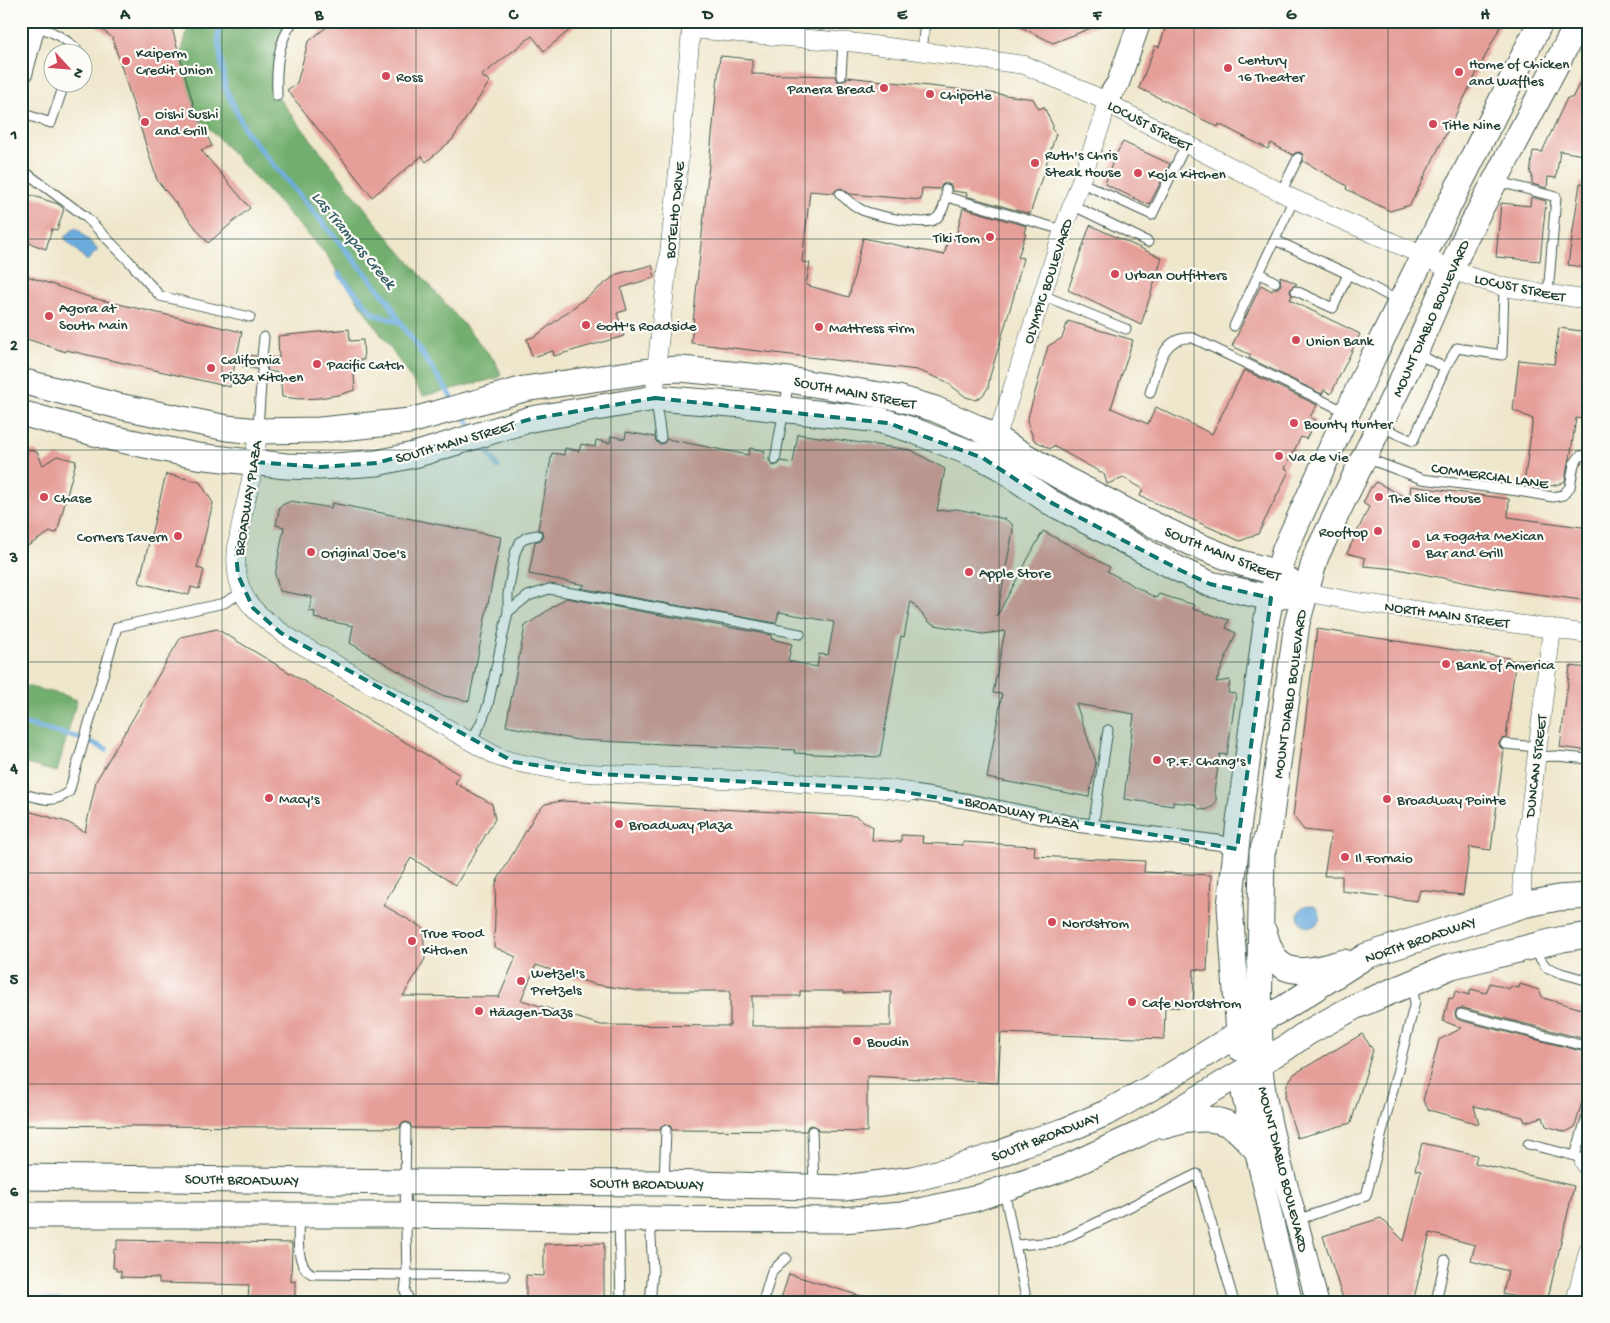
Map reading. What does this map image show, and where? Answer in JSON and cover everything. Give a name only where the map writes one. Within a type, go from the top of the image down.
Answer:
[{"type":"main road","name":"MOUNT DIABLO BOULEVARD","points":[[1251,1067],[1249,1027],[1230,906],[1242,801],[1271,598],[1284,549],[1346,412],[1541,21]]},
{"type":"main road","name":"MOUNT DIABLO BOULEVARD","points":[[1249,1027],[1260,921],[1262,853],[1270,830],[1297,624],[1316,556],[1415,353],[1450,270],[1579,21]]},
{"type":"main road","name":"SOUTH MAIN STREET","points":[[21,381],[118,406],[227,428],[258,431],[320,430],[410,421],[524,389],[656,370],[681,369],[789,380],[898,398],[935,409],[976,427],[1003,470],[1050,502],[1210,584],[1271,598],[1305,592]]},
{"type":"main road","name":"SOUTH MAIN STREET","points":[[21,413],[112,438],[181,453],[222,460],[320,467],[377,463],[418,454],[531,419],[655,398],[714,402],[880,420],[912,430],[989,448],[1061,477],[1192,543],[1241,562],[1278,573],[1305,592]]},
{"type":"main road","name":"NORTH BROADWAY","points":[[1249,1027],[1284,1008],[1366,956],[1523,905],[1558,898],[1589,896]]},
{"type":"main road","points":[[1260,921],[1277,962],[1293,970],[1315,969],[1366,956]]},
{"type":"main road","points":[[1139,1134],[1354,1007],[1452,966],[1532,946],[1589,935]]},
{"type":"main road","name":"SOUTH BROADWAY","points":[[21,1176],[405,1182],[664,1183],[844,1188],[912,1179],[953,1169],[1064,1131],[1106,1113],[1149,1089],[1249,1027]]},
{"type":"main road","points":[[21,1215],[406,1215],[852,1220],[902,1215],[974,1200],[1067,1167],[1139,1134],[1180,1120],[1204,1118],[1232,1126],[1255,1148]]},
{"type":"street","name":"OLYMPIC BOULEVARD","points":[[989,448],[1102,122],[1106,101],[1107,78],[1127,21]]},
{"type":"street","name":"OLYMPIC BOULEVARD","points":[[1106,101],[1118,83],[1140,21]]},
{"type":"street","points":[[21,74],[34,24]]},
{"type":"street","name":"LOCUST STREET","points":[[691,25],[1025,65],[1106,101],[1287,195],[1424,256],[1450,270],[1504,287],[1589,300]]},
{"type":"street","name":"BOTELHO DRIVE","points":[[655,398],[656,370],[677,182],[691,25]]},
{"type":"street","name":"BROADWAY PLAZA","points":[[258,431],[255,462],[241,519],[236,553],[238,575],[243,592],[253,608],[281,632],[498,756],[514,762],[551,770],[597,774],[802,783],[887,789],[968,801],[1094,827],[1221,843],[1236,848]]},
{"type":"street","name":"NORTH MAIN STREET","points":[[1305,592],[1357,602],[1589,634]]},
{"type":"street","name":"DUNCAN STREET","points":[[1523,905],[1522,878],[1552,628]]},
{"type":"street","name":"MOUNT DIABLO BOULEVARD","points":[[1251,1067],[1243,1095],[1291,1302]]},
{"type":"street","name":"MOUNT DIABLO BOULEVARD","points":[[1251,1067],[1263,1088],[1282,1175],[1297,1220],[1317,1302]]},
{"type":"street","points":[[1575,1302],[1589,1248]]},
{"type":"lane","points":[[277,96],[276,72],[279,51],[286,32],[293,21]]},
{"type":"lane","points":[[922,52],[925,21]]},
{"type":"lane","points":[[34,24],[53,32],[66,42]]},
{"type":"lane","points":[[841,76],[843,42]]},
{"type":"lane","points":[[21,113],[51,123],[62,92]]},
{"type":"lane","points":[[1080,182],[1152,216],[1186,144]]},
{"type":"lane","points":[[1234,326],[1274,240],[1298,158]]},
{"type":"lane","points":[[21,169],[86,217],[160,296],[250,317]]},
{"type":"lane","points":[[1495,181],[1556,197],[1548,294]]},
{"type":"lane","points":[[840,194],[851,204],[863,210],[912,222],[934,220],[941,213],[947,193],[1063,230]]},
{"type":"lane","points":[[1072,205],[1148,242]]},
{"type":"lane","points":[[1274,240],[1348,274],[1400,302]]},
{"type":"lane","points":[[1259,273],[1275,282]]},
{"type":"lane","points":[[1296,291],[1332,308],[1348,274]]},
{"type":"lane","points":[[1380,427],[1414,441],[1445,368],[1457,348],[1502,355],[1504,287]]},
{"type":"lane","points":[[1042,295],[1126,329]]},
{"type":"lane","points":[[262,357],[264,337]]},
{"type":"lane","points":[[1150,393],[1164,352],[1171,342],[1182,337],[1193,338],[1346,412]]},
{"type":"lane","points":[[1415,353],[1445,368]]},
{"type":"lane","points":[[258,431],[262,370]]},
{"type":"lane","points":[[775,460],[789,380]]},
{"type":"lane","points":[[655,398],[661,438]]},
{"type":"lane","name":"COMMERCIAL LANE","points":[[1363,457],[1422,479],[1554,497],[1563,495],[1570,487],[1574,464],[1580,456],[1589,455]]},
{"type":"lane","points":[[471,742],[488,705],[508,612],[508,594],[515,553],[520,542],[526,537],[537,535]]},
{"type":"lane","points":[[508,612],[528,596],[549,589],[740,618],[800,634]]},
{"type":"lane","points":[[21,793],[51,800],[60,799],[69,792],[118,626],[224,603],[243,592]]},
{"type":"lane","points":[[1094,827],[1108,730]]},
{"type":"lane","points":[[1505,744],[1556,756],[1589,759]]},
{"type":"lane","points":[[1532,946],[1546,967],[1589,980]]},
{"type":"lane","points":[[1297,1220],[1366,1196],[1415,1002],[1411,984]]},
{"type":"lane","points":[[1461,1014],[1589,1047]]},
{"type":"lane","points":[[1528,1144],[1582,1163],[1589,1109]]},
{"type":"lane","points":[[406,1128],[407,1275],[405,1291],[410,1302]]},
{"type":"lane","points":[[664,1183],[666,1130]]},
{"type":"lane","points":[[812,1131],[814,1188]]},
{"type":"lane","points":[[1016,1245],[1058,1242],[1197,1174],[1234,1302]]},
{"type":"lane","points":[[1004,1190],[1025,1293]]},
{"type":"lane","points":[[299,1215],[298,1238],[302,1262],[307,1272],[312,1274],[505,1276]]},
{"type":"lane","points":[[619,1218],[620,1302]]},
{"type":"lane","points":[[650,1219],[653,1271],[650,1302]]},
{"type":"lane","points":[[763,1302],[772,1271],[786,1258]]},
{"type":"lane","points":[[1436,1302],[1445,1260]]},
{"type":"highlighted area","points":[[655,398],[888,423],[983,458],[1050,502],[1210,584],[1271,598],[1237,849],[887,789],[597,774],[514,762],[281,633],[253,608],[238,575],[236,553],[255,462],[320,467],[377,463],[531,419]]},
{"type":"green space","points":[[190,21],[293,21],[286,31],[277,96],[382,230],[495,361],[501,374],[498,378],[423,396],[325,253],[196,114],[180,58]]},
{"type":"green space","points":[[21,685],[77,700],[57,772],[21,763]]},
{"type":"water","points":[[76,227],[98,250],[87,261],[64,238]]},
{"type":"water","points":[[1309,905],[1317,908],[1320,916],[1317,924],[1309,927],[1301,924],[1298,916],[1301,908]]},
{"type":"building","points":[[89,21],[170,21],[196,114],[212,146],[201,150],[250,208],[208,243],[157,180],[112,37]]},
{"type":"building","points":[[334,21],[581,21],[544,51],[532,36],[481,76],[490,81],[452,140],[426,162],[422,156],[372,197],[287,90],[297,83],[308,42]]},
{"type":"building","points":[[1009,21],[1106,21],[1106,22],[1053,43]]},
{"type":"building","points":[[1168,21],[1503,21],[1410,205],[1390,211],[1346,189],[1347,186],[1303,161],[1303,155],[1300,152],[1293,155],[1271,143],[1268,149],[1219,124],[1218,127],[1139,88],[1155,46],[1159,47]]},
{"type":"building","points":[[720,56],[752,59],[752,74],[835,76],[837,81],[841,82],[846,80],[847,77],[984,92],[1033,99],[1039,109],[1044,107],[1053,126],[1051,128],[1056,134],[1030,214],[966,196],[967,193],[952,191],[951,185],[946,183],[942,184],[940,189],[922,188],[921,200],[850,194],[841,188],[834,193],[810,191],[802,262],[810,263],[806,285],[849,297],[863,238],[944,255],[949,237],[955,240],[963,208],[1026,226],[1024,233],[1026,233],[1018,257],[1023,258],[1013,299],[988,388],[983,395],[976,400],[966,397],[945,381],[917,370],[691,343]]},
{"type":"building","points":[[1589,65],[1589,156],[1560,151],[1556,178],[1548,177],[1547,188],[1532,184],[1532,174],[1530,174],[1533,151],[1542,152],[1567,98],[1572,98]]},
{"type":"building","name":"Koja Kitchen","points":[[1123,142],[1170,164],[1149,205],[1105,184],[1114,158]]},
{"type":"building","points":[[1580,183],[1589,184],[1589,268],[1568,265]]},
{"type":"building","points":[[21,192],[58,204],[64,209],[57,230],[52,229],[46,249],[21,240]]},
{"type":"building","points":[[1531,197],[1546,201],[1540,261],[1496,257],[1501,203],[1530,206]]},
{"type":"building","name":"Urban Outfitters","points":[[1090,225],[1162,258],[1141,325],[1068,290]]},
{"type":"building","name":"Gott's Roadside","points":[[652,265],[655,277],[621,288],[627,310],[617,313],[624,336],[554,356],[553,351],[532,357],[527,339],[536,336],[617,274]]},
{"type":"building","points":[[21,274],[92,298],[242,332],[230,387],[66,350],[66,352],[21,337]]},
{"type":"building","name":"Union Bank","points":[[1280,276],[1297,284],[1291,288],[1290,292],[1292,295],[1290,300],[1360,334],[1331,394],[1324,390],[1322,394],[1249,358],[1251,355],[1232,346],[1261,285],[1272,291],[1281,285]]},
{"type":"building","points":[[1068,321],[1133,340],[1111,408],[1148,424],[1156,407],[1212,434],[1244,370],[1317,405],[1310,417],[1316,420],[1306,439],[1301,437],[1285,468],[1289,471],[1258,534],[1240,541],[1140,496],[1143,489],[1124,478],[1107,484],[1104,474],[1053,446],[1050,449],[1034,440],[1027,421],[1048,346],[1062,338]]},
{"type":"building","points":[[1559,328],[1589,332],[1589,420],[1576,418],[1565,481],[1551,486],[1524,483],[1533,419],[1513,410],[1519,360],[1554,364]]},
{"type":"building","points":[[349,329],[350,341],[363,340],[364,360],[353,360],[355,390],[319,398],[300,399],[282,397],[280,373],[268,371],[267,367],[263,364],[259,365],[256,369],[243,367],[244,355],[256,356],[258,362],[262,363],[267,361],[268,357],[279,358],[278,336]]},
{"type":"building","points":[[626,432],[655,437],[659,444],[664,443],[667,439],[748,455],[750,448],[765,451],[763,458],[769,459],[774,466],[781,461],[793,463],[798,434],[911,450],[945,469],[937,511],[957,509],[1005,519],[1012,524],[1013,530],[997,616],[1043,531],[1110,567],[1107,571],[1156,598],[1159,594],[1195,605],[1193,609],[1229,620],[1226,628],[1236,633],[1216,682],[1230,680],[1228,693],[1236,694],[1227,755],[1220,754],[1214,792],[1216,802],[1206,810],[1199,809],[1194,804],[1173,802],[1173,806],[1124,799],[1134,714],[1076,704],[1096,762],[1089,797],[987,778],[1002,694],[993,693],[1005,631],[983,634],[935,625],[929,622],[911,601],[904,637],[901,636],[880,757],[794,753],[795,750],[577,740],[506,726],[525,626],[566,598],[772,635],[771,639],[792,644],[788,661],[817,667],[819,654],[828,655],[834,622],[779,612],[776,623],[580,588],[585,585],[529,574],[535,542],[543,537],[542,531],[538,529],[552,453],[564,455],[565,448],[579,451],[581,444],[595,447],[596,440],[610,443],[611,436],[625,439]]},
{"type":"building","name":"Chase","points":[[21,448],[37,452],[43,465],[57,456],[76,461],[57,533],[50,532],[21,550]]},
{"type":"building","name":"Corners Tavern","points":[[166,474],[200,482],[213,503],[197,568],[204,570],[199,589],[191,587],[189,595],[139,583]]},
{"type":"building","points":[[1376,482],[1409,499],[1411,486],[1509,499],[1508,517],[1589,528],[1589,601],[1493,588],[1398,569],[1364,566],[1365,558],[1347,553],[1369,507],[1363,503],[1371,487]]},
{"type":"building","points":[[291,501],[331,508],[332,503],[501,537],[469,701],[440,695],[350,643],[353,626],[314,618],[315,612],[309,611],[312,597],[280,591],[275,575],[284,527],[276,525],[280,506]]},
{"type":"building","points":[[217,629],[460,775],[455,783],[492,804],[495,819],[456,885],[411,858],[383,905],[423,928],[425,959],[403,996],[499,997],[516,957],[494,947],[496,883],[535,815],[545,804],[562,801],[855,816],[873,827],[872,840],[901,842],[901,835],[923,836],[922,843],[963,845],[963,842],[1035,846],[1034,856],[1145,861],[1144,872],[1211,875],[1207,971],[1194,969],[1193,1008],[1165,1007],[1164,1039],[1001,1033],[998,1083],[867,1076],[867,1132],[818,1131],[817,1127],[812,1125],[808,1126],[806,1131],[672,1130],[670,1125],[666,1124],[661,1126],[660,1130],[412,1128],[410,1123],[406,1122],[401,1124],[400,1128],[21,1125],[21,809],[67,822],[85,832],[96,781],[181,637]],"holes":[[[536,965],[593,984],[638,991],[730,991],[730,1026],[601,1025],[521,1000]],[[800,991],[843,991],[844,993],[891,992],[891,1026],[752,1026],[752,996],[800,996]]]},
{"type":"building","points":[[1317,629],[1509,658],[1515,665],[1506,738],[1502,739],[1499,743],[1500,747],[1504,750],[1491,850],[1470,847],[1463,895],[1420,890],[1417,901],[1342,891],[1342,876],[1324,876],[1331,833],[1304,830],[1293,816]]},
{"type":"building","points":[[1570,666],[1589,668],[1589,751],[1560,747]]},
{"type":"building","points":[[1490,983],[1509,989],[1511,986],[1519,988],[1520,984],[1539,990],[1543,998],[1589,1011],[1589,1040],[1463,1008],[1457,1009],[1455,1013],[1456,1018],[1459,1020],[1589,1053],[1589,1076],[1575,1127],[1566,1132],[1546,1126],[1543,1117],[1525,1122],[1523,1117],[1474,1106],[1479,1124],[1429,1110],[1423,1101],[1439,1040],[1462,1028],[1443,1021],[1449,998],[1453,999],[1455,991],[1469,995],[1471,989],[1486,993]]},
{"type":"building","points":[[1362,1034],[1373,1050],[1351,1123],[1297,1138],[1285,1098],[1287,1084],[1294,1074]]},
{"type":"building","points":[[1422,1143],[1477,1155],[1475,1163],[1574,1186],[1547,1302],[1538,1302],[1503,1294],[1508,1271],[1471,1261],[1475,1245],[1430,1233],[1413,1302],[1396,1302],[1370,1296],[1370,1302],[1344,1302],[1323,1236],[1381,1218],[1404,1241],[1421,1171],[1415,1170]]},
{"type":"building","points":[[117,1240],[292,1243],[291,1282],[295,1281],[295,1302],[248,1301],[249,1285],[159,1283],[159,1278],[121,1277],[121,1271],[116,1271],[116,1268],[113,1268],[114,1249],[117,1249]]},
{"type":"building","points":[[604,1243],[604,1302],[526,1302],[526,1275],[544,1276],[544,1244]]},
{"type":"building","points":[[789,1274],[867,1298],[866,1302],[780,1302]]},
{"type":"waterway","name":"Las Trampas Creek","points":[[221,21],[218,36],[225,87],[246,132],[388,300],[400,322],[455,402]]},
{"type":"waterway","points":[[339,274],[374,314],[400,322]]},
{"type":"waterway","name":"Las Trampas Creek","points":[[463,414],[474,431]]},
{"type":"waterway","name":"Las Trampas Creek","points":[[481,441],[498,467]]},
{"type":"waterway","points":[[21,723],[83,739],[106,749]]},
{"type":"waterway","points":[[21,1297],[63,1302]]},
{"type":"place","name":"Kaiperm Credit Union","points":[[126,61]]},
{"type":"place","name":"Century 16 Theater","points":[[1228,68]]},
{"type":"place","name":"Home of Chicken and Waffles","points":[[1459,72]]},
{"type":"place","name":"Ross","points":[[386,76]]},
{"type":"place","name":"Panera Bread","points":[[884,88]]},
{"type":"place","name":"Chipotle","points":[[930,94]]},
{"type":"place","name":"Oishi Sushi and Grill","points":[[145,122]]},
{"type":"place","name":"Title Nine","points":[[1433,124]]},
{"type":"place","name":"Ruth's Chris Steak House","points":[[1035,163]]},
{"type":"place","name":"Koja Kitchen","points":[[1138,173]]},
{"type":"place","name":"Tiki Tom","points":[[990,237]]},
{"type":"place","name":"Urban Outfitters","points":[[1115,274]]},
{"type":"place","name":"Agora at South Main","points":[[49,316]]},
{"type":"place","name":"Gott's Roadside","points":[[586,325]]},
{"type":"place","name":"Mattress Firm","points":[[819,327]]},
{"type":"place","name":"Union Bank","points":[[1296,340]]},
{"type":"place","name":"Pacific Catch","points":[[317,364]]},
{"type":"place","name":"California Pizza Kitchen","points":[[211,368]]},
{"type":"place","name":"Bounty Hunter","points":[[1294,423]]},
{"type":"place","name":"Va de Vie","points":[[1279,456]]},
{"type":"place","name":"Chase","points":[[44,497]]},
{"type":"place","name":"The Slice House","points":[[1379,497]]},
{"type":"place","name":"Rooftop","points":[[1378,531]]},
{"type":"place","name":"Corners Tavern","points":[[178,536]]},
{"type":"place","name":"La Fogata Mexican Bar and Grill","points":[[1416,544]]},
{"type":"place","name":"Original Joe's","points":[[311,552]]},
{"type":"place","name":"Apple Store","points":[[969,572]]},
{"type":"place","name":"Bank of America","points":[[1446,664]]},
{"type":"place","name":"P.F. Chang's","points":[[1157,760]]},
{"type":"place","name":"Macy's","points":[[269,798]]},
{"type":"place","name":"Broadway Pointe","points":[[1387,799]]},
{"type":"place","name":"Broadway Plaza","points":[[619,824]]},
{"type":"place","name":"Il Fornaio","points":[[1345,857]]},
{"type":"place","name":"Nordstrom","points":[[1052,922]]},
{"type":"place","name":"True Food Kitchen","points":[[412,941]]},
{"type":"place","name":"Wetzel's Pretzels","points":[[521,981]]},
{"type":"place","name":"Cafe Nordstrom","points":[[1132,1002]]},
{"type":"place","name":"Häagen-Dazs","points":[[479,1011]]},
{"type":"place","name":"Boudin","points":[[857,1041]]}]
